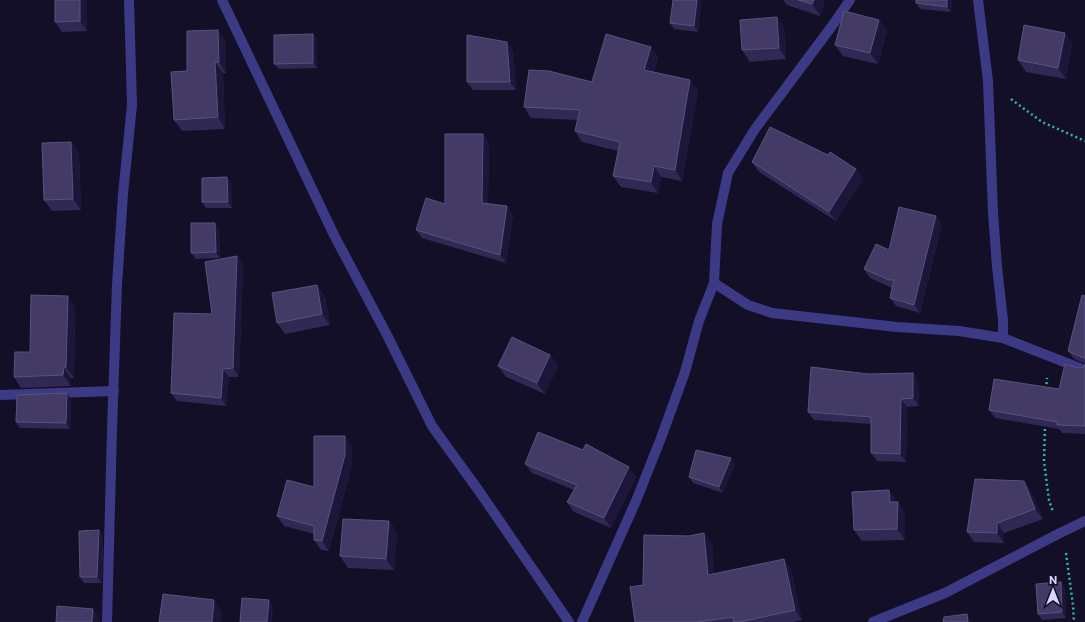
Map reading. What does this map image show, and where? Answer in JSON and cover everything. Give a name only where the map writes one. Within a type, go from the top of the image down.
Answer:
[{"type":"street","points":[[107,622],[117,284],[123,194],[132,105],[129,0]]},
{"type":"street","points":[[222,0],[334,235],[390,341],[432,426],[479,491],[569,622]]},
{"type":"street","points":[[582,622],[636,501],[661,438],[685,372],[699,321],[714,283],[717,224],[728,173],[755,129],[850,0]]},
{"type":"street","points":[[978,0],[988,81],[992,213],[1003,320],[1003,338]]},
{"type":"street","points":[[714,283],[748,305],[772,313],[897,327],[959,331],[1003,338],[1050,355],[1085,370]]},
{"type":"street","points":[[0,395],[114,391]]},
{"type":"street","points":[[873,622],[945,593],[1060,532],[1085,521]]},
{"type":"path","points":[[988,81],[1042,122],[1085,141]]},
{"type":"path","points":[[1046,392],[1050,355]]},
{"type":"path","points":[[1045,423],[1044,462],[1049,500],[1067,556],[1074,605],[1074,622]]},
{"type":"building","points":[[55,0],[80,0],[80,21],[55,22]]},
{"type":"building","points":[[673,0],[697,0],[694,26],[670,23]]},
{"type":"building","points":[[798,0],[814,0],[812,4]]},
{"type":"building","points":[[916,0],[947,0],[947,7],[916,3]]},
{"type":"building","points":[[844,11],[879,20],[870,53],[835,45]]},
{"type":"building","points":[[777,17],[779,48],[742,50],[740,20]]},
{"type":"building","points":[[1024,25],[1065,33],[1058,68],[1018,60]]},
{"type":"building","points":[[218,30],[219,62],[215,62],[218,117],[174,120],[171,72],[187,71],[187,31]]},
{"type":"building","points":[[313,34],[313,63],[274,64],[274,35]]},
{"type":"building","points":[[606,34],[651,47],[644,70],[690,80],[675,170],[654,166],[651,182],[613,176],[620,142],[575,131],[580,110],[524,107],[529,70],[549,71],[592,82]]},
{"type":"building","points":[[467,35],[507,42],[510,82],[467,82]]},
{"type":"building","points":[[770,127],[828,155],[830,152],[856,169],[829,212],[752,162]]},
{"type":"building","points":[[445,134],[483,134],[482,203],[507,206],[500,255],[416,230],[426,198],[445,204]]},
{"type":"building","points":[[71,142],[73,199],[44,200],[42,143]]},
{"type":"building","points":[[227,177],[228,202],[202,202],[202,178]]},
{"type":"building","points":[[899,207],[936,216],[914,305],[890,298],[894,280],[889,280],[864,269],[876,244],[889,250]]},
{"type":"building","points":[[191,223],[215,223],[216,252],[191,253]]},
{"type":"building","points":[[237,256],[233,368],[223,369],[221,398],[171,393],[174,313],[212,314],[205,262]]},
{"type":"building","points":[[317,285],[322,314],[277,323],[272,293]]},
{"type":"building","points":[[31,295],[68,296],[66,367],[64,367],[63,375],[14,377],[15,352],[30,352]]},
{"type":"building","points":[[1082,295],[1085,296],[1085,359],[1068,351]]},
{"type":"building","points":[[512,337],[550,355],[537,383],[498,366]]},
{"type":"building","points":[[1065,364],[1078,368],[1084,367],[1085,364],[1085,426],[1057,425],[1057,422],[989,410],[994,379],[1059,389]]},
{"type":"building","points":[[811,367],[868,374],[913,373],[913,398],[901,399],[900,454],[871,453],[871,417],[808,412]]},
{"type":"building","points":[[67,393],[66,423],[16,422],[17,395]]},
{"type":"building","points":[[538,432],[583,450],[586,444],[629,467],[604,518],[567,502],[577,485],[525,464]]},
{"type":"building","points":[[314,436],[345,436],[345,455],[322,541],[314,540],[314,526],[277,516],[287,480],[314,487]]},
{"type":"building","points":[[696,450],[731,458],[719,487],[689,477]]},
{"type":"building","points":[[975,479],[1024,481],[1035,509],[997,523],[997,533],[967,532]]},
{"type":"building","points":[[889,490],[890,502],[898,502],[897,529],[854,530],[852,492]]},
{"type":"building","points":[[343,519],[389,521],[386,559],[340,556]]},
{"type":"building","points":[[99,530],[97,577],[80,577],[79,531]]},
{"type":"building","points":[[704,533],[708,575],[784,559],[795,610],[740,622],[734,622],[733,617],[698,622],[635,622],[630,587],[643,585],[644,535],[689,536]]},
{"type":"building","points":[[1061,582],[1062,612],[1038,614],[1036,584]]},
{"type":"building","points":[[163,594],[214,600],[212,622],[159,622]]},
{"type":"building","points":[[242,598],[269,600],[267,622],[240,622]]},
{"type":"building","points":[[57,606],[93,609],[92,622],[56,622]]},
{"type":"building","points":[[967,614],[968,622],[943,622],[944,617]]}]
